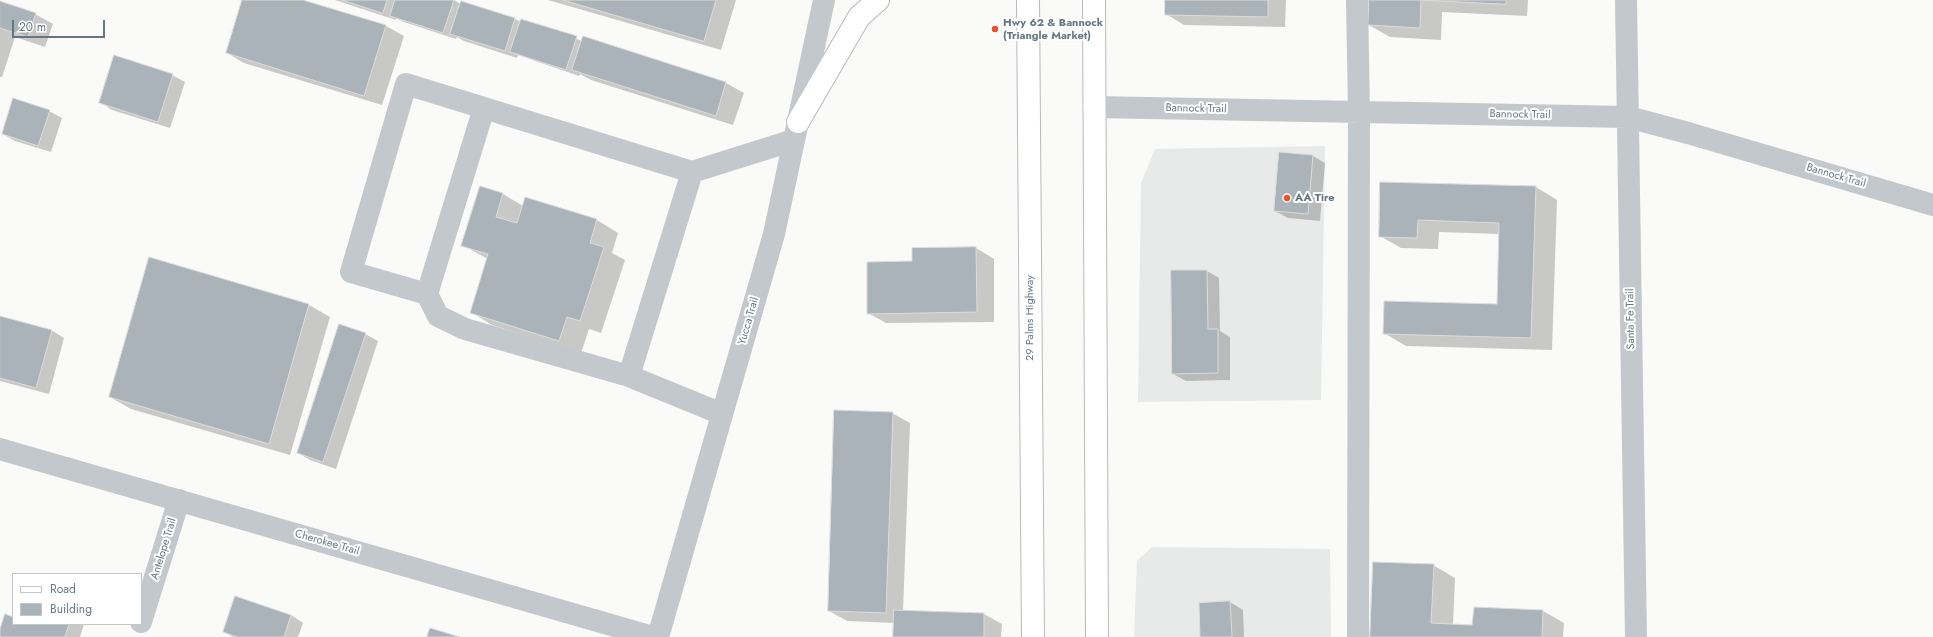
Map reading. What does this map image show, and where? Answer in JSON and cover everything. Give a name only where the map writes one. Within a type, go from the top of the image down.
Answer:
[{"type":"main road","points":[[796,131],[859,16],[878,0]]},
{"type":"main road","name":"29 Palms Highway","points":[[1028,0],[1033,637]]},
{"type":"main road","points":[[1094,0],[1097,637]]},
{"type":"street","name":"Yucca Trail","points":[[658,637],[774,234],[824,0]]},
{"type":"street","points":[[1357,0],[1359,112],[1358,637]]},
{"type":"street","name":"Santa Fe Trail","points":[[1626,0],[1636,637]]},
{"type":"street","points":[[427,294],[351,272],[406,84],[692,172],[796,131]]},
{"type":"street","name":"Bannock Trail","points":[[1094,107],[1628,117],[1688,133],[1933,205]]},
{"type":"street","points":[[484,108],[427,294],[438,316],[465,329],[629,376],[722,414]]},
{"type":"street","points":[[629,376],[692,172]]},
{"type":"street","name":"Cherokee Trail","points":[[0,449],[653,637]]},
{"type":"street","name":"Antelope Trail","points":[[142,620],[179,500]]},
{"type":"street","name":"Antelope Trail","points":[[136,637],[140,625]]},
{"type":"shaded area","points":[[1325,146],[1321,400],[1138,402],[1141,183],[1155,149]]},
{"type":"shaded area","points":[[1152,547],[1330,549],[1331,637],[1134,637],[1137,561]]},
{"type":"building","points":[[242,0],[303,0],[386,25],[364,96],[226,53]]},
{"type":"building","points":[[342,0],[387,0],[383,13]]},
{"type":"building","points":[[395,0],[454,0],[443,33],[390,16]]},
{"type":"building","points":[[563,0],[716,0],[704,41]]},
{"type":"building","points":[[1165,0],[1268,0],[1268,17],[1165,15]]},
{"type":"building","points":[[1369,0],[1421,0],[1420,28],[1368,25]]},
{"type":"building","points":[[1421,0],[1506,0],[1506,4]]},
{"type":"building","points":[[0,1],[36,13],[28,37],[0,28]]},
{"type":"building","points":[[461,1],[515,18],[505,51],[450,34]]},
{"type":"building","points":[[521,19],[577,36],[566,70],[510,52]]},
{"type":"building","points":[[583,36],[726,82],[716,116],[572,70]]},
{"type":"building","points":[[114,55],[173,74],[158,122],[99,103]]},
{"type":"building","points":[[13,98],[50,110],[38,146],[2,134]]},
{"type":"building","points":[[1279,152],[1313,155],[1308,214],[1274,211]]},
{"type":"building","points":[[1380,182],[1536,186],[1531,338],[1383,334],[1384,301],[1497,304],[1499,223],[1418,220],[1417,238],[1379,237]]},
{"type":"building","points":[[480,186],[503,193],[496,217],[517,223],[525,197],[597,219],[590,243],[604,247],[580,321],[567,317],[559,341],[470,313],[488,254],[461,246]]},
{"type":"building","points":[[976,247],[977,312],[867,314],[867,262],[912,261],[912,248]]},
{"type":"building","points":[[149,257],[309,304],[269,444],[109,397]]},
{"type":"building","points":[[1171,270],[1207,270],[1208,329],[1218,329],[1218,373],[1172,374]]},
{"type":"building","points":[[0,316],[52,330],[36,388],[0,378]]},
{"type":"building","points":[[339,324],[366,333],[323,462],[297,453]]},
{"type":"building","points":[[834,410],[893,412],[886,613],[828,611]]},
{"type":"building","points":[[1373,562],[1434,564],[1431,623],[1472,625],[1474,607],[1543,610],[1542,637],[1370,637]]},
{"type":"building","points":[[235,596],[291,615],[284,637],[237,637],[223,632]]},
{"type":"building","points":[[1230,601],[1232,637],[1200,637],[1199,603]]},
{"type":"building","points":[[894,610],[984,613],[984,637],[893,637]]},
{"type":"building","points":[[5,614],[12,617],[12,625],[69,625],[65,637],[0,637],[0,629]]},
{"type":"building","points":[[430,628],[460,637],[427,637]]},
{"type":"place","name":"Hwy 62 & Bannock (Triangle Market)","points":[[995,29]]},
{"type":"place","name":"AA Tire","points":[[1287,198]]}]
